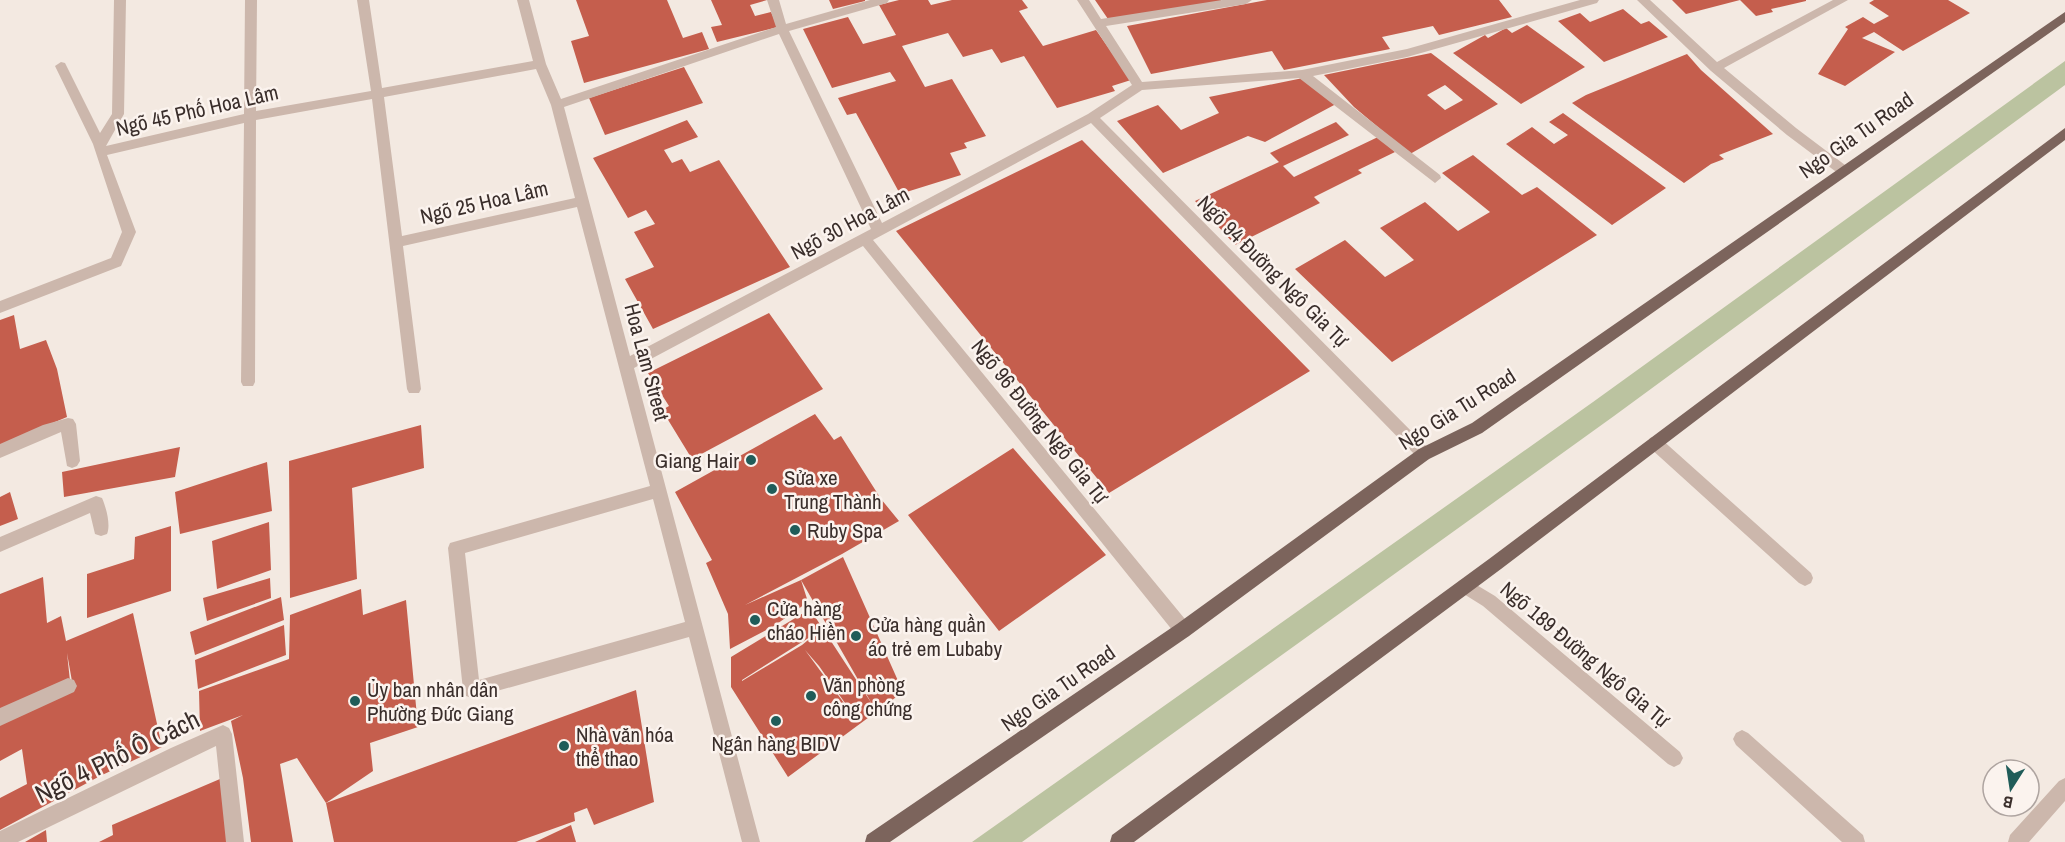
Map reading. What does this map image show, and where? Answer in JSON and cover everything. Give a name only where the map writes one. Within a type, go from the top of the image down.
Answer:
[{"type":"main road","name":"Ngo Gia Tu Road","points":[[874,842],[1182,630],[1424,454],[1477,428],[2065,16]]},
{"type":"main road","points":[[1119,842],[1465,586],[2065,133]]},
{"type":"street","points":[[100,148],[118,114],[120,0]]},
{"type":"street","points":[[248,382],[251,0]]},
{"type":"street","points":[[363,0],[414,389]]},
{"type":"street","name":"Hoa Lam Street","points":[[523,0],[540,64],[557,105],[751,842]]},
{"type":"street","points":[[773,0],[782,29],[879,231]]},
{"type":"street","points":[[557,105],[676,63],[883,0]]},
{"type":"street","points":[[1083,0],[1140,86],[1302,74],[1407,53],[1593,0]]},
{"type":"street","points":[[1098,23],[1246,0]]},
{"type":"street","points":[[1643,0],[1715,68],[1799,138],[1844,171]]},
{"type":"street","points":[[1715,68],[1842,0]]},
{"type":"street","name":"Ngõ 45 Phố Hoa Lâm","points":[[0,307],[116,262],[129,232],[100,148],[249,117],[540,64]]},
{"type":"street","points":[[62,66],[100,148]]},
{"type":"street","points":[[1302,74],[1435,178]]},
{"type":"street","name":"Ngõ 30 Hoa Lâm","points":[[627,365],[1092,117],[1140,86]]},
{"type":"street","name":"Ngõ 94 Đường Ngô Gia Tự","points":[[1092,117],[1424,454]]},
{"type":"street","name":"Ngõ 25 Hoa Lâm","points":[[395,243],[582,201]]},
{"type":"street","name":"Ngõ 96 Đường Ngô Gia Tự","points":[[865,239],[1182,630]]},
{"type":"street","points":[[0,451],[48,429],[68,424],[72,460]]},
{"type":"street","points":[[1655,443],[1805,578]]},
{"type":"street","points":[[660,490],[456,548],[472,690],[695,627]]},
{"type":"street","points":[[0,545],[96,503],[101,529]]},
{"type":"street","name":"Ngõ 189 Đường Ngô Gia Tự","points":[[1465,586],[1489,601],[1674,758]]},
{"type":"street","points":[[0,717],[68,686]]},
{"type":"street","name":"Ngõ 4 Phố Ô Cách","points":[[0,841],[177,754],[223,734],[235,842]]},
{"type":"street","points":[[1742,739],[1856,842]]},
{"type":"street","points":[[2017,842],[2065,787]]},
{"type":"green space","points":[[2065,61],[2065,85],[1614,416],[1022,842],[972,842],[1593,402]]},
{"type":"building","points":[[576,0],[667,0],[683,38],[702,32],[709,49],[584,83],[571,41],[589,36]]},
{"type":"building","points":[[711,0],[767,0],[750,5],[755,16],[771,12],[778,27],[717,42],[711,27],[722,25]]},
{"type":"building","points":[[829,0],[865,0],[865,1],[833,9]]},
{"type":"building","points":[[899,0],[928,0],[931,5],[952,0],[1022,0],[1028,8],[1019,11],[1043,46],[1096,30],[1131,80],[1112,86],[1115,91],[1057,108],[1024,56],[1001,63],[992,49],[963,57],[948,33],[902,46],[925,87],[952,79],[986,136],[964,143],[967,148],[950,153],[961,175],[900,194],[856,113],[847,115],[838,98],[896,81],[890,72],[832,88],[803,29],[848,17],[863,44],[896,35],[879,5]]},
{"type":"building","points":[[1095,0],[1221,0],[1221,1],[1108,19]]},
{"type":"building","points":[[1267,0],[1499,0],[1512,17],[1439,35],[1433,26],[1382,37],[1390,49],[1284,70],[1272,51],[1151,74],[1127,26]]},
{"type":"building","points":[[1672,0],[1740,0],[1686,14]]},
{"type":"building","points":[[1740,0],[1806,1],[1771,9],[1773,12],[1756,16]]},
{"type":"building","points":[[1874,0],[1948,0],[1970,13],[1903,51],[1874,32],[1862,38],[1895,52],[1845,86],[1818,74],[1848,29],[1845,27],[1863,17],[1874,24],[1889,16],[1869,3]]},
{"type":"building","points":[[1623,9],[1641,24],[1649,21],[1668,37],[1604,62],[1558,21],[1580,13],[1590,22]]},
{"type":"building","points":[[1527,25],[1585,67],[1521,104],[1453,53],[1485,35],[1488,38],[1506,28],[1512,33]]},
{"type":"building","points":[[1431,53],[1498,104],[1410,154],[1354,107],[1324,75]],"holes":[[[1445,85],[1463,100],[1445,110],[1427,95]]]},
{"type":"building","points":[[1687,54],[1701,70],[1773,134],[1719,155],[1724,159],[1711,164],[1684,183],[1572,103],[1586,95]]},
{"type":"building","points":[[684,67],[703,103],[605,135],[589,98]]},
{"type":"building","points":[[1303,78],[1336,104],[1265,142],[1248,136],[1163,173],[1117,121],[1158,105],[1181,130],[1219,113],[1209,97]]},
{"type":"building","points":[[1563,113],[1666,188],[1612,225],[1506,144],[1532,127],[1554,144],[1568,135],[1549,122]]},
{"type":"building","points":[[687,120],[698,137],[664,150],[672,163],[682,159],[690,172],[719,160],[790,267],[653,329],[625,279],[654,267],[634,232],[655,224],[646,210],[628,218],[593,158]]},
{"type":"building","points":[[1336,122],[1349,135],[1283,166],[1294,177],[1378,137],[1395,152],[1358,170],[1362,173],[1314,197],[1320,203],[1235,245],[1195,201],[1279,162],[1270,153]]},
{"type":"building","points":[[1082,140],[1310,371],[1109,493],[896,231]]},
{"type":"building","points":[[1473,155],[1522,195],[1537,187],[1597,235],[1392,362],[1295,269],[1345,240],[1385,277],[1414,260],[1380,228],[1425,202],[1458,231],[1490,212],[1442,173]]},
{"type":"building","points":[[769,313],[823,389],[692,459],[662,410],[669,406],[648,373]]},
{"type":"building","points":[[14,315],[20,349],[46,340],[57,369],[67,417],[0,445],[0,320]]},
{"type":"building","points":[[815,414],[834,440],[841,436],[881,499],[899,521],[745,605],[801,580],[808,602],[774,626],[730,649],[728,614],[706,563],[712,560],[675,492]]},
{"type":"building","points":[[421,425],[424,468],[352,488],[357,579],[290,598],[289,461]]},
{"type":"building","points":[[180,447],[175,477],[64,497],[62,472]]},
{"type":"building","points":[[1013,448],[1106,555],[999,631],[908,515]]},
{"type":"building","points":[[267,462],[272,511],[180,534],[175,492]]},
{"type":"building","points":[[10,492],[18,519],[0,526],[0,497]]},
{"type":"building","points":[[269,522],[271,570],[217,589],[212,541]]},
{"type":"building","points":[[171,526],[171,591],[87,618],[87,574],[134,559],[135,537]]},
{"type":"building","points":[[843,557],[903,692],[788,777],[731,687],[731,657],[810,609],[872,704],[801,580]],"holes":[[[818,632],[802,645],[742,681],[742,680]],[[805,650],[819,666],[845,703],[844,703]]]},
{"type":"building","points":[[43,577],[47,623],[61,616],[66,641],[133,613],[162,747],[100,776],[0,830],[0,798],[27,784],[22,749],[0,761],[0,721],[73,687],[67,653],[70,681],[0,714],[0,594]]},
{"type":"building","points":[[270,578],[271,598],[207,621],[203,598]]},
{"type":"building","name":"Ủy ban nhân dân Phường Đức Giang","points":[[361,589],[363,615],[406,600],[418,727],[370,743],[373,771],[326,803],[297,758],[280,764],[293,842],[251,842],[243,778],[231,721],[243,715],[200,731],[199,691],[289,659],[290,615]]},
{"type":"building","points":[[281,597],[284,620],[195,655],[190,632]]},
{"type":"building","points":[[284,625],[286,655],[198,689],[195,660]]},
{"type":"building","name":"Nhà văn hóa thể thao","points":[[636,690],[654,802],[594,825],[587,808],[574,813],[575,821],[516,842],[334,842],[326,803]]},
{"type":"building","points":[[227,776],[227,842],[99,842],[113,835],[112,825]]},
{"type":"building","points":[[571,825],[576,842],[535,842]]},
{"type":"building","points":[[46,830],[47,842],[25,842]]},
{"type":"place","name":"Giang Hair","points":[[751,460]]},
{"type":"place","name":"Sửa xe Trung Thành","points":[[772,489]]},
{"type":"place","name":"Ruby Spa","points":[[795,530]]},
{"type":"place","name":"Cửa hàng cháo Hiền","points":[[755,620]]},
{"type":"place","name":"Cửa hàng quần áo trẻ em Lubaby","points":[[856,636]]},
{"type":"place","name":"Văn phòng công chứng","points":[[811,696]]},
{"type":"place","name":"Ủy ban nhân dân Phường Đức Giang","points":[[355,701]]},
{"type":"place","name":"Ngân hàng BIDV","points":[[776,721]]},
{"type":"place","name":"Nhà văn hóa thể thao","points":[[564,746]]}]
